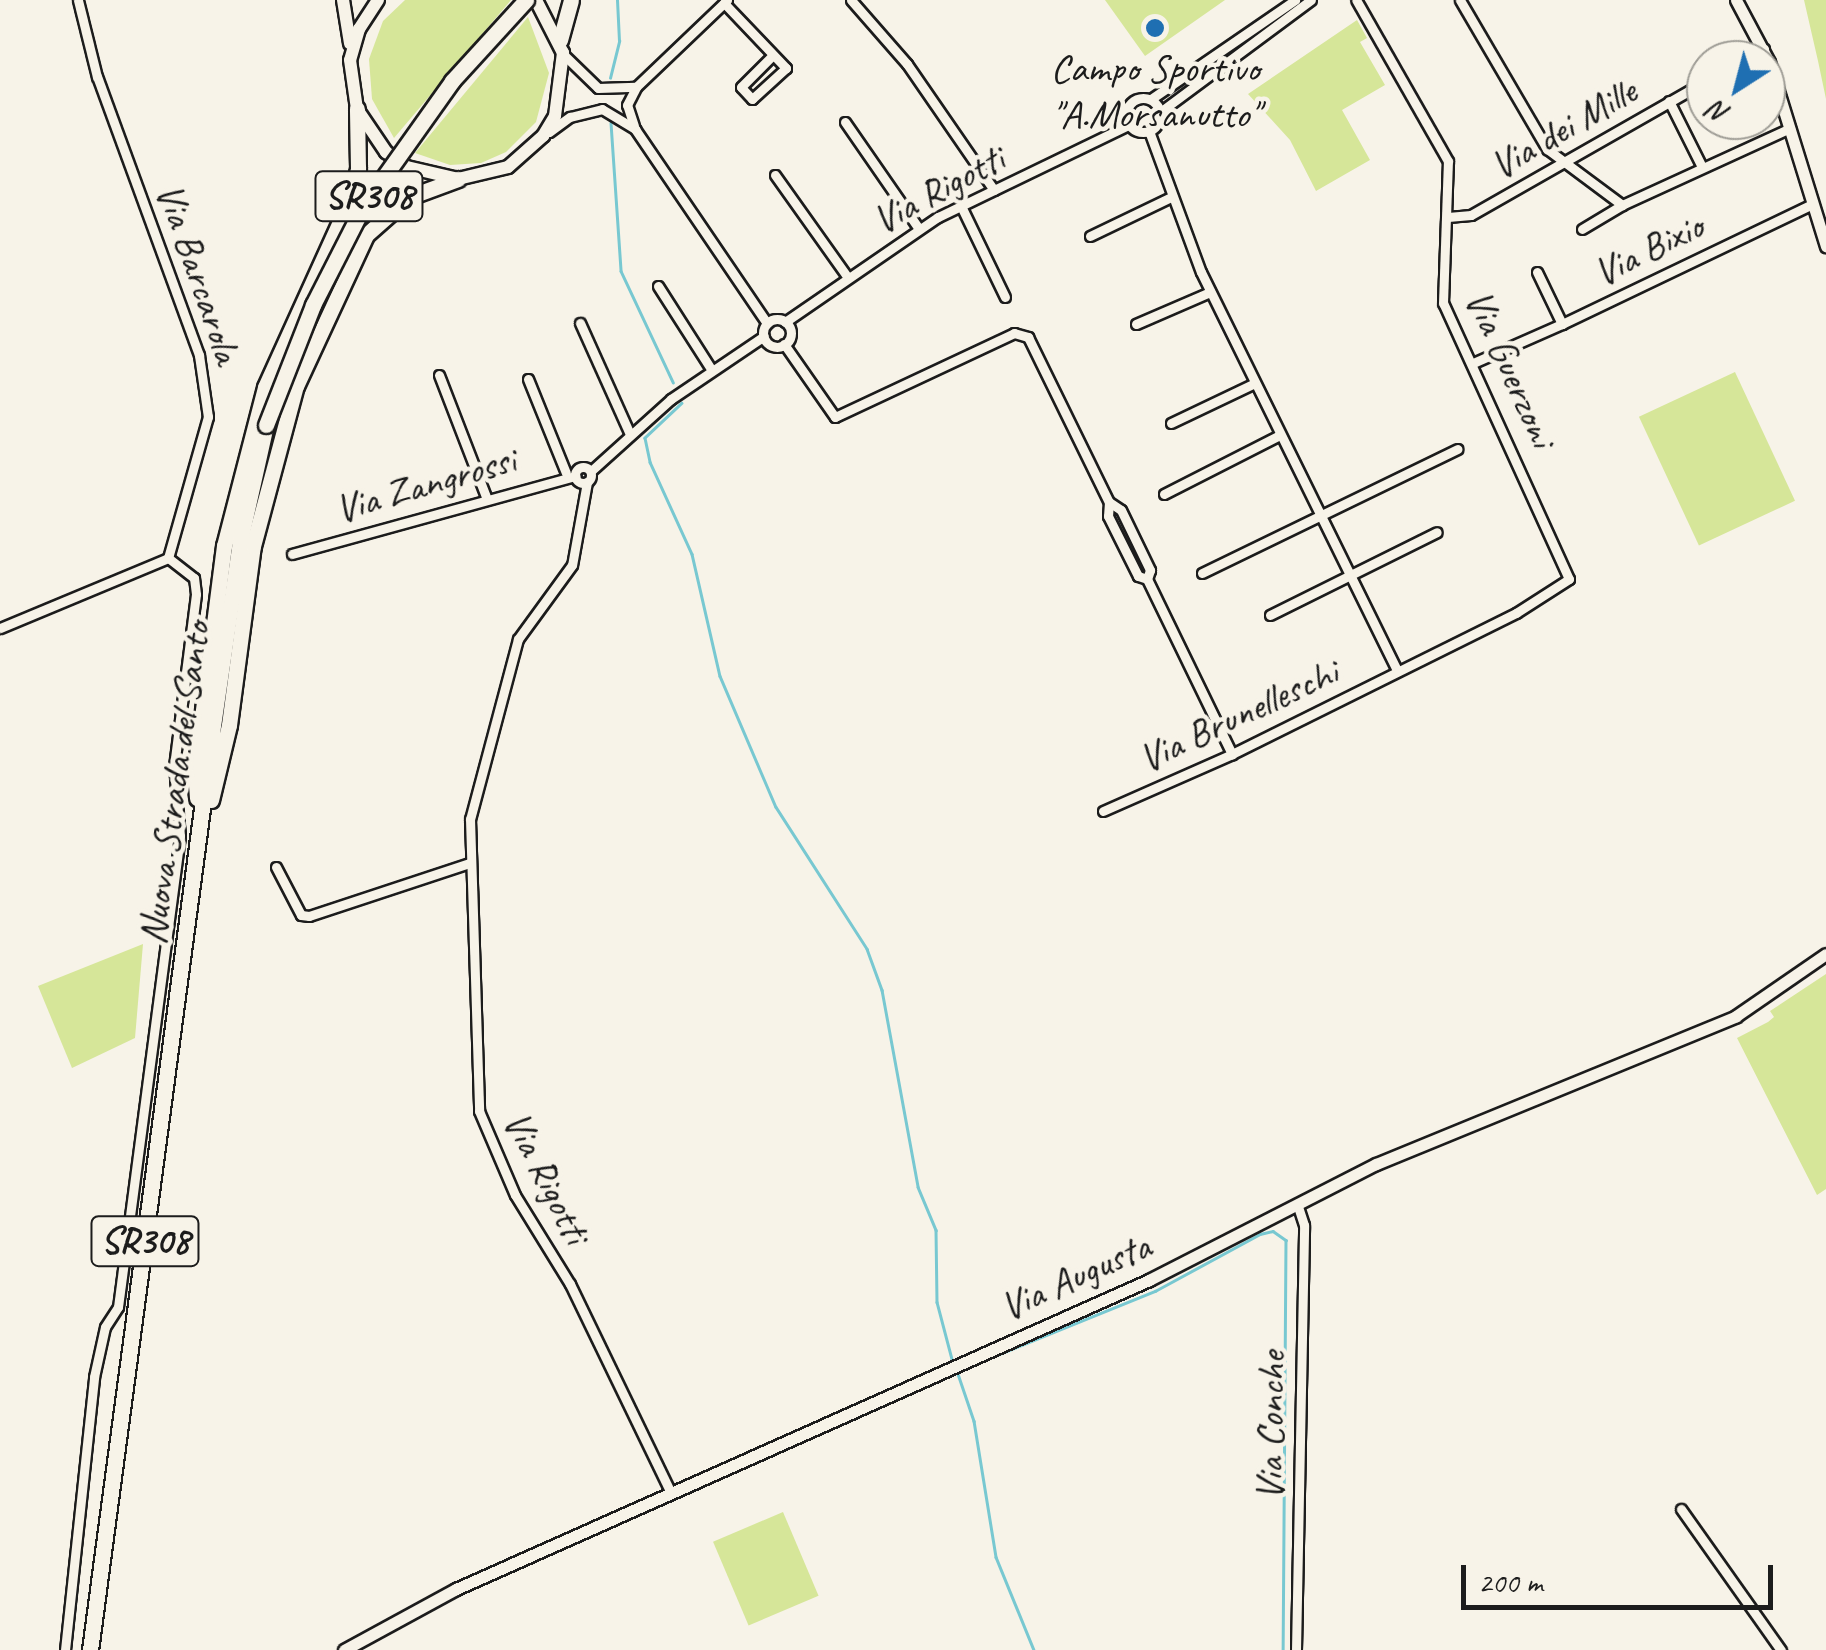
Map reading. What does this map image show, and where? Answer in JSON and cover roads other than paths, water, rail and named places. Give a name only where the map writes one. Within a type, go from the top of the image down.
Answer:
[{"type":"highway","name":"Nuova Strada del Santo","points":[[90,1650],[240,541],[266,425],[313,305],[364,205],[452,82],[526,0]]},
{"type":"highway","points":[[561,47],[571,0]]},
{"type":"highway","points":[[200,832],[195,772],[224,546],[264,387],[351,197],[358,168],[357,109]]},
{"type":"highway","points":[[200,832],[229,725],[253,546],[296,386],[366,234],[409,196],[458,179]]},
{"type":"main road","points":[[343,0],[357,109],[386,152],[408,167],[458,179],[508,167],[543,136],[560,98],[561,47],[536,0]]},
{"type":"main road","points":[[350,60],[358,29],[378,0]]},
{"type":"street","name":"Via Barcarola","points":[[78,0],[97,77],[208,386],[208,417],[163,561]]},
{"type":"street","points":[[851,0],[907,64],[994,190]]},
{"type":"street","name":"Via Rigotti","points":[[786,322],[846,275],[920,229],[1128,125],[1128,105],[1151,100],[1295,0]]},
{"type":"street","points":[[1311,0],[1160,112],[1149,131],[1210,292],[1397,671]]},
{"type":"street","name":"Via Guerzoni","points":[[1356,0],[1448,161],[1443,303],[1570,579],[1397,671]]},
{"type":"street","points":[[1460,0],[1546,149],[1622,204]]},
{"type":"street","points":[[1736,0],[1759,40]]},
{"type":"street","points":[[634,129],[627,105],[636,87],[725,2],[774,55],[786,68],[752,100],[741,87],[774,55]]},
{"type":"street","points":[[561,47],[598,88],[636,87]]},
{"type":"street","name":"Via dei Mille","points":[[1448,217],[1472,215],[1686,92]]},
{"type":"street","points":[[1151,100],[1160,112]]},
{"type":"street","points":[[1669,101],[1702,167]]},
{"type":"street","points":[[528,379],[571,474],[589,477],[630,434],[711,369],[764,336],[766,324],[634,129],[616,114],[588,110],[543,136]]},
{"type":"street","points":[[1786,116],[1826,246]]},
{"type":"street","points":[[844,122],[920,229]]},
{"type":"street","points":[[1128,125],[1149,131]]},
{"type":"street","points":[[1582,229],[1622,204],[1790,128]]},
{"type":"street","points":[[774,175],[846,275]]},
{"type":"street","points":[[1090,236],[1171,197]]},
{"type":"street","name":"Via Bixio","points":[[1537,272],[1562,324],[1814,204]]},
{"type":"street","points":[[961,206],[1005,297]]},
{"type":"street","points":[[658,286],[711,369]]},
{"type":"street","points":[[1136,324],[1210,292]]},
{"type":"street","points":[[766,324],[786,322],[790,332],[784,344]]},
{"type":"street","points":[[580,323],[630,434]]},
{"type":"street","points":[[1473,363],[1562,324]]},
{"type":"street","points":[[784,344],[835,417],[1014,333],[1024,334],[1109,502],[1121,510],[1147,562],[1147,579],[1232,754]]},
{"type":"street","points":[[764,336],[772,345],[784,344]]},
{"type":"street","points":[[439,375],[486,497]]},
{"type":"street","points":[[1171,424],[1254,383]]},
{"type":"street","points":[[1164,494],[1280,436]]},
{"type":"street","points":[[1202,573],[1457,449]]},
{"type":"street","name":"Via Zangrossi","points":[[292,554],[571,474]]},
{"type":"street","name":"Via Rigotti","points":[[589,477],[572,565],[518,639],[470,819],[479,1111],[515,1195],[570,1284],[670,1494]]},
{"type":"street","points":[[1270,614],[1437,532]]},
{"type":"street","points":[[0,628],[163,561],[194,578],[196,594],[174,766],[180,836],[118,1307],[105,1326],[64,1650]]},
{"type":"street","name":"Via Brunelleschi","points":[[1103,810],[1232,754],[1397,671]]},
{"type":"street","points":[[276,867],[301,915],[310,916],[469,863]]},
{"type":"street","name":"Via Augusta","points":[[344,1650],[431,1601],[1150,1280],[1376,1164],[1736,1016],[1826,954]]},
{"type":"street","name":"Via Conche","points":[[1296,1650],[1304,1225],[1298,1204]]},
{"type":"street","points":[[1681,1508],[1780,1650]]},
{"type":"waterway","points":[[610,78],[619,41],[617,0]]},
{"type":"waterway","points":[[611,123],[621,271],[673,382]]},
{"type":"waterway","points":[[682,403],[645,438],[650,462],[692,554],[720,676],[776,807],[867,949],[882,990],[918,1187],[936,1230],[937,1302],[953,1363]]},
{"type":"waterway","points":[[970,1366],[1155,1291],[1260,1234],[1273,1231],[1286,1240],[1283,1650]]},
{"type":"waterway","points":[[957,1371],[974,1421],[996,1557],[1034,1650]]},
{"type":"place","name":"Campo Sportivo \"A.Morsanutto\"","points":[[1155,28]]}]
